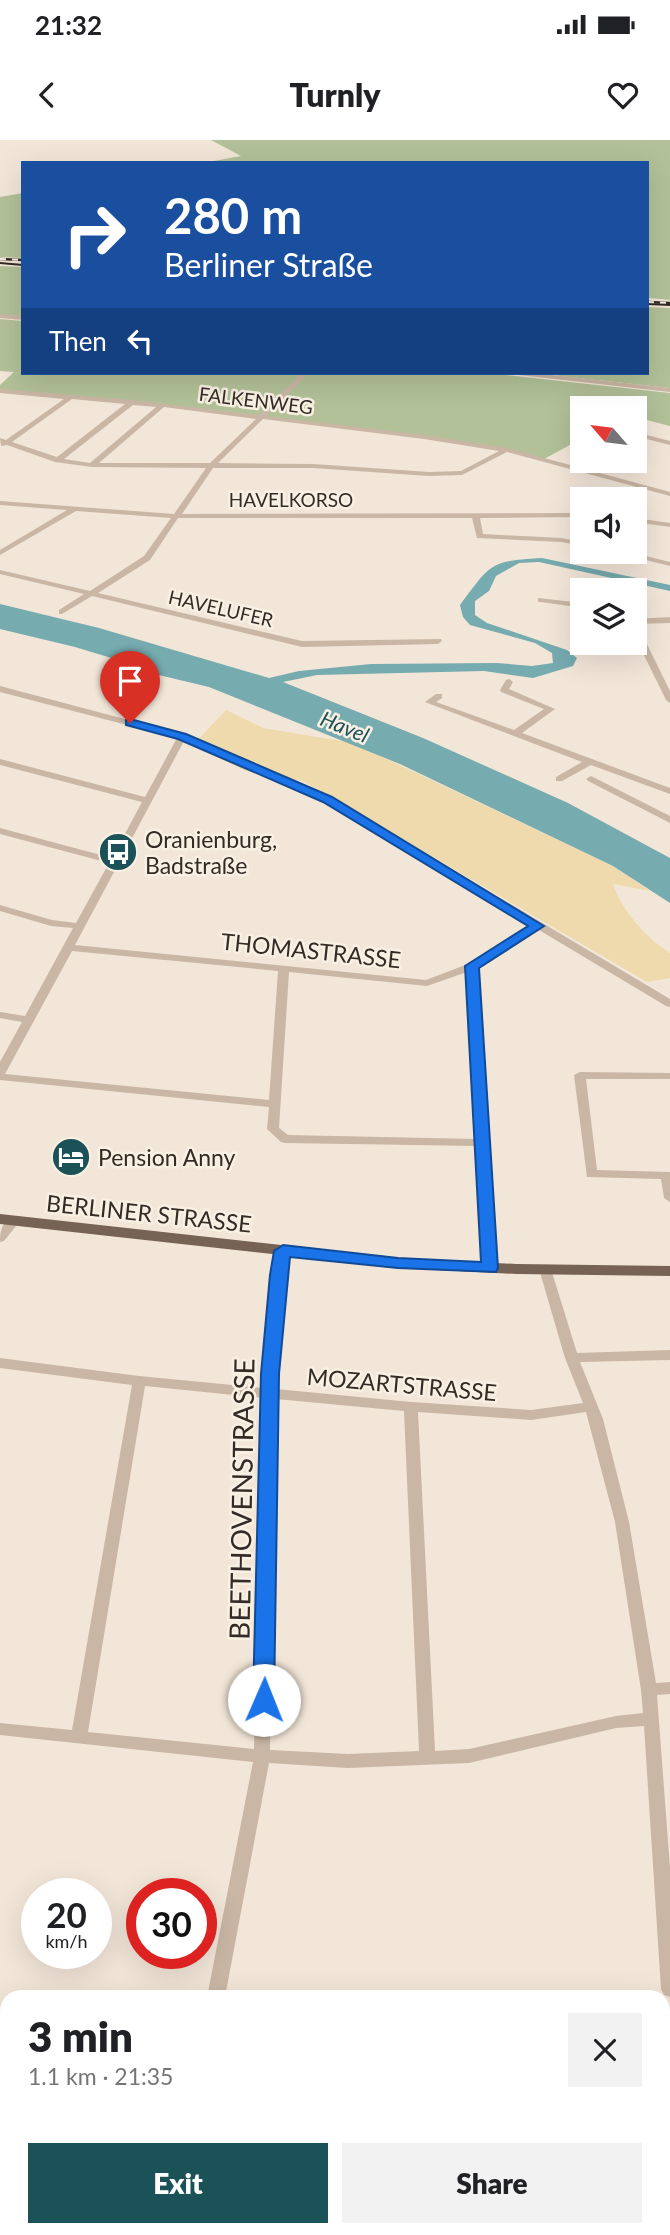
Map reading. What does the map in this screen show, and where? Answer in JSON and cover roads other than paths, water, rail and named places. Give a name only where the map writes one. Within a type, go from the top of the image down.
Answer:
[{"type":"main road","name":"BERLINER STRASSE","points":[[7,1220],[398,1263],[670,1272]]},
{"type":"street","points":[[1,316],[21,318]]},
{"type":"street","points":[[62,612],[148,558],[211,466],[304,375]]},
{"type":"street","points":[[537,375],[670,390]]},
{"type":"street","name":"FALKENWEG","points":[[0,391],[262,416],[507,450],[670,494]]},
{"type":"street","points":[[3,443],[71,397]]},
{"type":"street","points":[[58,460],[132,402]]},
{"type":"street","points":[[92,465],[162,405]]},
{"type":"street","points":[[648,437],[670,443]]},
{"type":"street","points":[[3,443],[58,460],[92,465],[313,466],[429,474],[462,473],[507,450]]},
{"type":"street","name":"HAVELKORSO","points":[[0,503],[176,516],[570,515]]},
{"type":"street","points":[[0,553],[74,509]]},
{"type":"street","points":[[475,514],[480,536],[570,542]]},
{"type":"street","points":[[647,522],[670,525]]},
{"type":"street","points":[[647,559],[670,565]]},
{"type":"street","name":"HAVELUFER","points":[[0,572],[303,643],[439,641]]},
{"type":"street","points":[[541,600],[570,604]]},
{"type":"street","points":[[647,621],[670,620]]},
{"type":"street","points":[[647,653],[670,700]]},
{"type":"street","points":[[509,682],[504,690],[551,709],[516,733]]},
{"type":"street","points":[[0,689],[182,737],[328,799],[670,1004]]},
{"type":"street","points":[[439,696],[429,702],[670,791]]},
{"type":"street","points":[[182,737],[0,1074],[275,1104]]},
{"type":"street","points":[[0,762],[149,801]]},
{"type":"street","points":[[559,779],[589,762]]},
{"type":"street","points":[[592,779],[670,820]]},
{"type":"street","points":[[0,831],[116,862]]},
{"type":"street","points":[[0,908],[51,923],[79,926]]},
{"type":"street","name":"THOMASTRASSE","points":[[68,947],[427,983],[472,966],[537,926]]},
{"type":"street","points":[[472,966],[490,1268]]},
{"type":"street","points":[[284,968],[273,1129],[285,1139],[481,1143]]},
{"type":"street","points":[[0,1015],[29,1020]]},
{"type":"street","points":[[670,1076],[580,1075],[590,1174],[668,1176],[670,1198]]},
{"type":"street","points":[[0,1238],[7,1220]]},
{"type":"street","name":"BEETHOVENSTRASSE","points":[[217,1990],[262,1756],[270,1374],[278,1275],[283,1251]]},
{"type":"street","points":[[545,1269],[572,1359],[592,1406],[622,1522],[649,1690],[667,1896],[670,1989]]},
{"type":"street","points":[[572,1359],[670,1355]]},
{"type":"street","name":"MOZARTSTRASSE","points":[[0,1363],[139,1381],[411,1407],[531,1415],[592,1406]]},
{"type":"street","points":[[79,1737],[139,1381]]},
{"type":"street","points":[[411,1407],[427,1757]]},
{"type":"street","points":[[649,1690],[670,1688]]},
{"type":"street","points":[[0,1729],[262,1756],[348,1761],[469,1756],[616,1722],[651,1719]]},
{"type":"water","name":"Havel","points":[[542,558],[637,578],[611,578],[539,562],[519,563],[496,576],[489,591],[475,601],[475,615],[487,623],[567,650],[577,658],[573,666],[533,678],[484,671],[317,675],[283,682],[423,738],[568,803],[670,858],[670,903],[613,866],[400,764],[209,687],[142,671],[141,667],[75,647],[0,629],[0,604],[99,628],[269,678],[299,671],[371,664],[497,663],[532,666],[553,663],[552,653],[535,643],[470,625],[463,617],[460,605],[478,581],[493,567],[511,561]]},
{"type":"water","points":[[647,580],[670,585],[670,591],[647,586]]},
{"type":"tram line","points":[[0,263],[21,265]]},
{"type":"tram line","points":[[649,304],[670,305]]},
{"type":"railway","points":[[0,259],[21,260]]},
{"type":"railway","points":[[649,302],[670,303]]},
{"type":"place","name":"Oranienburg, Badstraße","points":[[118,852]]},
{"type":"place","name":"Pension Anny","points":[[71,1157]]}]
